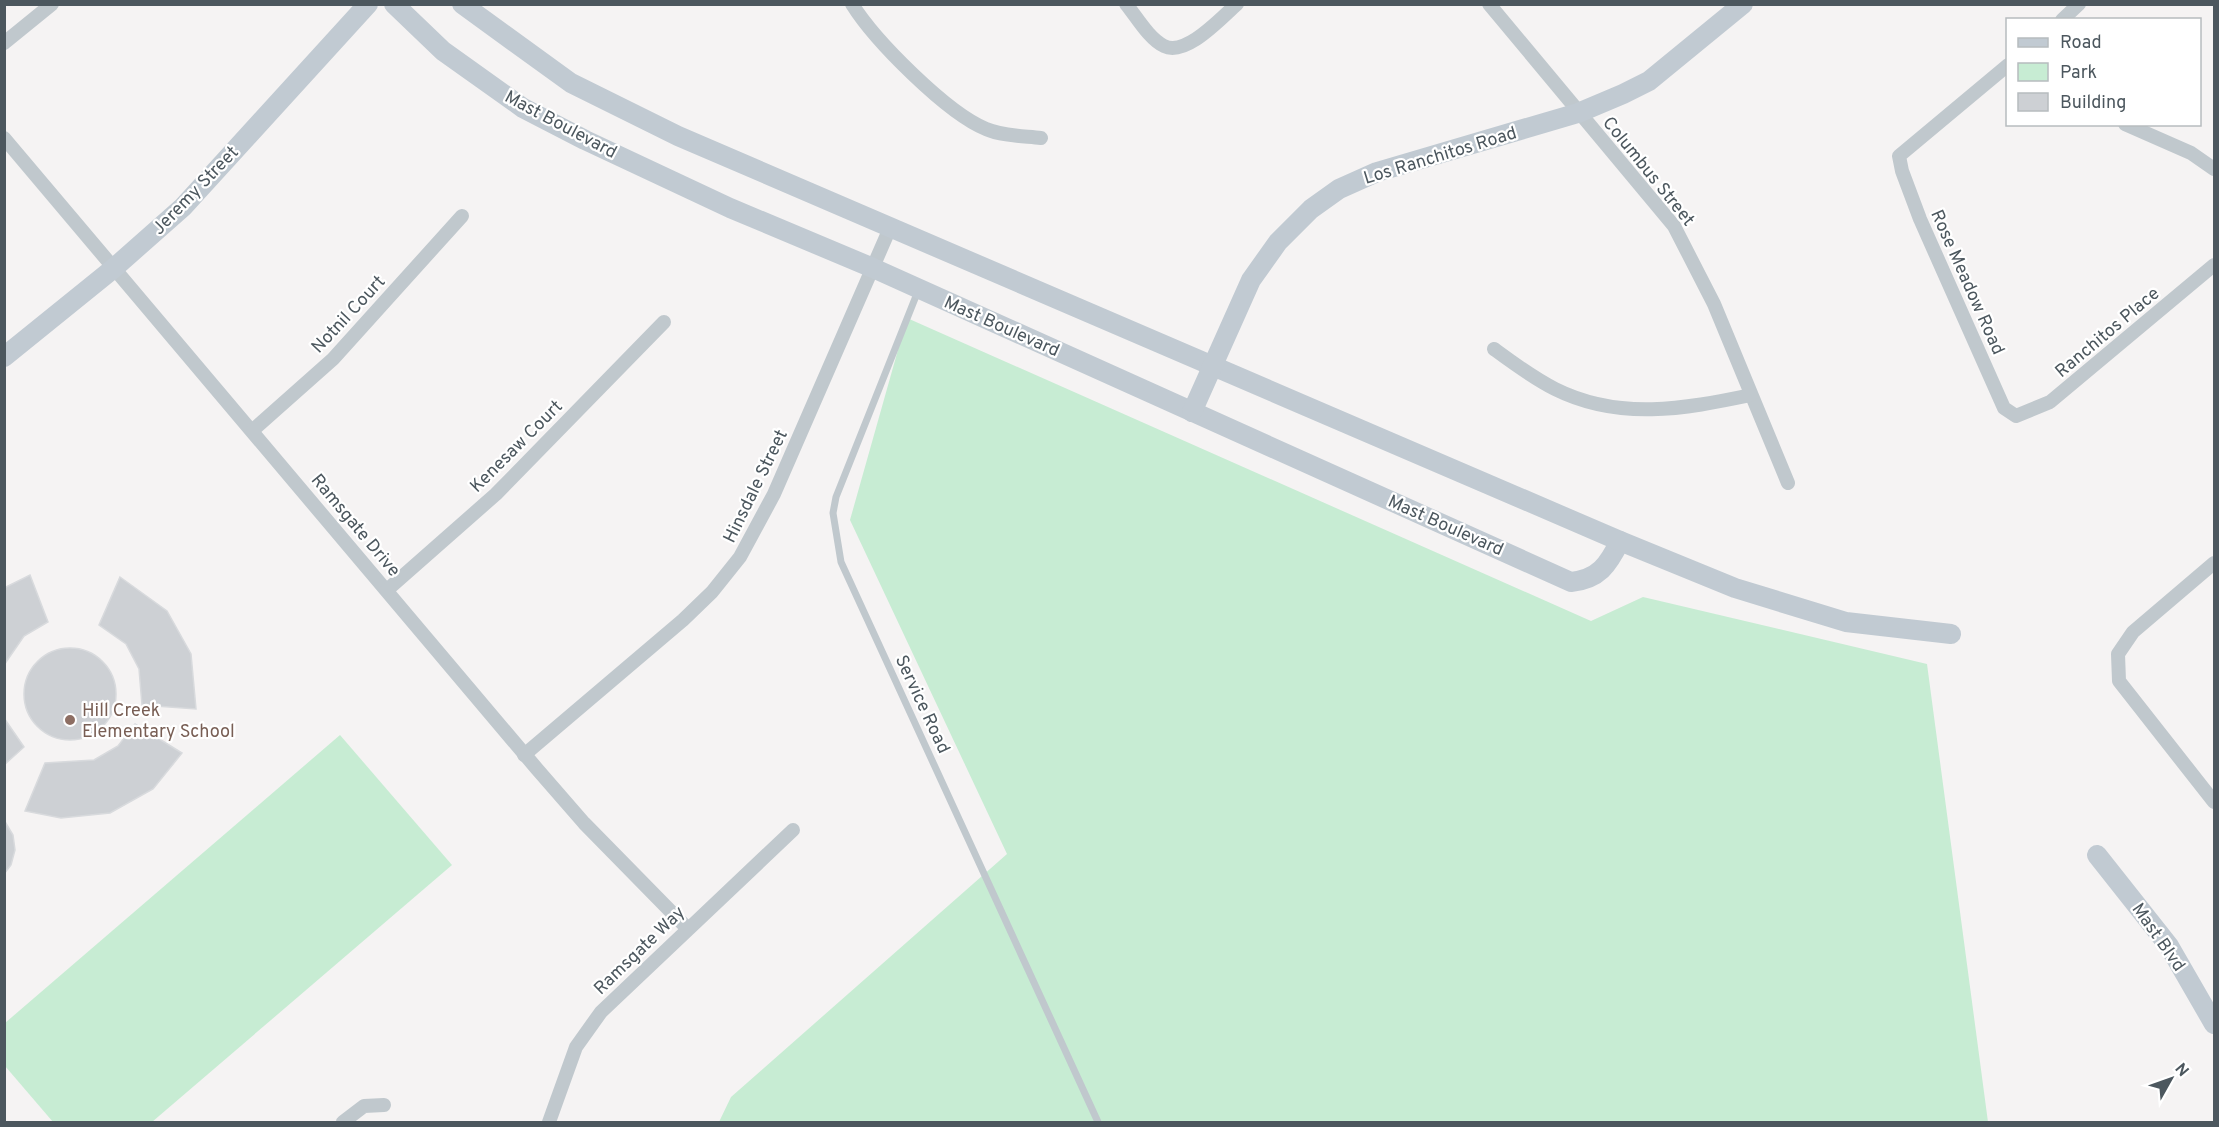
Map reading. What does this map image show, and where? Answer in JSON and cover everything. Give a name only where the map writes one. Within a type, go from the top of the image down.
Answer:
[{"type":"street","points":[[4,43],[52,4]]},
{"type":"street","name":"Jeremy Street","points":[[4,357],[114,268],[183,207],[368,4]]},
{"type":"street","name":"Mast Boulevard","points":[[394,4],[442,51],[523,108],[585,140],[730,208],[873,268],[1571,582],[1588,580],[1609,563],[1620,541]]},
{"type":"street","points":[[462,4],[571,83],[678,136],[1620,541],[1735,588],[1846,622],[1951,634]]},
{"type":"street","points":[[852,4],[886,48],[961,114],[987,130],[1041,138]]},
{"type":"street","points":[[1125,4],[1163,45],[1177,48],[1190,44],[1237,4]]},
{"type":"street","name":"Columbus Street","points":[[1489,4],[1674,226],[1712,298],[1788,483]]},
{"type":"street","name":"Los Ranchitos Road","points":[[1192,412],[1251,280],[1262,263],[1302,216],[1334,192],[1377,172],[1578,113],[1649,81],[1743,4]]},
{"type":"street","points":[[2064,18],[2079,4]]},
{"type":"street","name":"Rose Meadow Road","points":[[2006,66],[1899,156],[1902,171],[1920,219],[2004,408],[2016,416]]},
{"type":"street","points":[[2130,126],[2191,153],[2214,169]]},
{"type":"street","name":"Ramsgate Drive","points":[[4,138],[253,430],[524,755],[584,823],[687,928]]},
{"type":"street","name":"Notnil Court","points":[[253,430],[333,359],[462,216]]},
{"type":"street","name":"Hinsdale Street","points":[[524,755],[683,620],[712,592],[740,557],[774,494],[890,228]]},
{"type":"street","name":"Ranchitos Place","points":[[2016,416],[2050,402],[2214,265]]},
{"type":"street","name":"Kenesaw Court","points":[[387,590],[496,494],[664,322]]},
{"type":"street","points":[[1494,349],[1556,390],[1616,408],[1670,411],[1751,395]]},
{"type":"street","points":[[2214,563],[2133,632],[2118,654],[2119,681],[2214,802]]},
{"type":"street","name":"Ramsgate Way","points":[[549,1122],[576,1047],[601,1012],[793,830]]},
{"type":"street","name":"Mast Blvd","points":[[2097,855],[2169,946],[2214,1024]]},
{"type":"street","points":[[343,1122],[364,1106],[384,1105]]},
{"type":"lane","name":"Service Road","points":[[919,289],[836,497],[833,513],[841,562],[1098,1122]]},
{"type":"green space","points":[[907,318],[1591,621],[1643,597],[1927,664],[1988,1122],[719,1122],[731,1097],[1007,854],[850,520]]},
{"type":"green space","points":[[340,735],[452,865],[152,1122],[53,1122],[5,1066],[5,1023]]},
{"type":"building","points":[[30,575],[48,622],[24,636],[4,665],[4,588]]},
{"type":"building","points":[[120,577],[167,611],[191,654],[196,709],[142,705],[139,669],[126,644],[99,625]]},
{"type":"building","points":[[70,648],[88,651],[103,661],[113,676],[116,694],[113,712],[103,727],[88,737],[70,740],[52,737],[37,727],[27,712],[24,694],[27,676],[37,661],[52,651]]},
{"type":"building","points":[[4,718],[24,747],[4,765]]},
{"type":"building","points":[[135,724],[182,753],[153,789],[110,813],[61,818],[25,811],[45,763],[94,760],[118,746]]},
{"type":"building","points":[[4,820],[13,835],[15,850],[11,865],[4,874]]},
{"type":"place","name":"Hill Creek Elementary School","points":[[70,720]]}]
